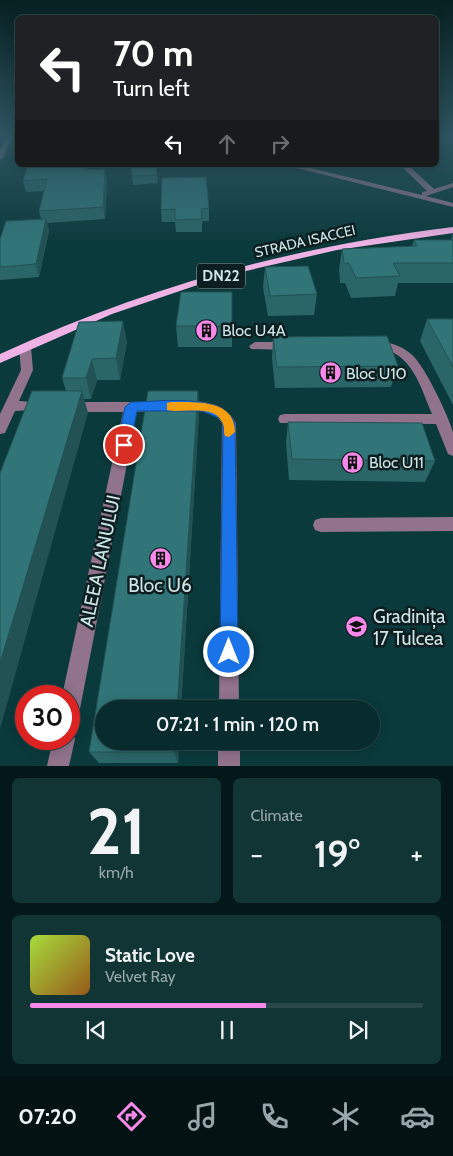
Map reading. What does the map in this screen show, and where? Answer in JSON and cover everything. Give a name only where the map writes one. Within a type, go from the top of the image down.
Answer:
[{"type":"main road","name":"STRADA ISACCEI","points":[[0,359],[113,310],[233,272],[369,240],[453,230]]},
{"type":"street","points":[[317,172],[453,205]]},
{"type":"street","points":[[411,172],[432,191]]},
{"type":"street","points":[[418,196],[453,185]]},
{"type":"street","points":[[358,344],[377,344],[391,347],[409,358],[416,367],[453,450]]},
{"type":"street","points":[[255,346],[302,345]]},
{"type":"street","points":[[0,429],[27,370],[25,347]]},
{"type":"street","points":[[10,406],[202,406],[221,412],[229,423],[229,700]]},
{"type":"street","name":"ALEEA LANULUI","points":[[75,685],[131,407]]},
{"type":"street","points":[[285,419],[439,419]]},
{"type":"street","points":[[321,525],[453,524]]},
{"type":"street","points":[[58,766],[62,750]]},
{"type":"street","points":[[229,750],[229,766]]},
{"type":"building","points":[[26,172],[105,172],[103,207],[39,211],[47,179],[23,181]]},
{"type":"building","points":[[132,172],[157,172],[157,175],[132,176]]},
{"type":"building","points":[[206,177],[209,208],[201,209],[202,219],[175,220],[175,209],[161,210],[162,178]]},
{"type":"building","points":[[46,219],[36,264],[0,267],[0,239],[6,221]]},
{"type":"building","points":[[414,240],[453,240],[453,263],[393,263],[400,276],[356,278],[349,263],[344,263],[342,249],[417,246]]},
{"type":"building","points":[[308,266],[317,294],[270,296],[265,267]]},
{"type":"building","points":[[181,292],[232,292],[232,326],[176,326]]},
{"type":"building","points":[[427,319],[453,319],[453,367]]},
{"type":"building","points":[[123,321],[116,358],[92,359],[86,378],[62,378],[79,322]]},
{"type":"building","points":[[387,336],[398,366],[277,367],[273,337]]},
{"type":"building","points":[[32,391],[82,391],[0,663],[0,473]]},
{"type":"building","name":"Bloc U6","points":[[148,391],[198,391],[178,700],[97,700]]},
{"type":"building","points":[[288,422],[422,423],[435,461],[292,459]]},
{"type":"building","name":"Bloc U6","points":[[95,715],[95,750],[174,750],[174,752],[89,752]]},
{"type":"slow traffic","points":[[171,406],[202,406],[221,412],[226,416],[229,423],[229,432]]},
{"type":"place","name":"Bloc U4A","points":[[206,330]]},
{"type":"place","name":"Bloc U10","points":[[330,373]]},
{"type":"place","name":"Bloc U11","points":[[353,462]]},
{"type":"place","name":"Bloc U6","points":[[160,559]]},
{"type":"place","name":"Gradinița 17 Tulcea","points":[[357,627]]},
{"type":"route","points":[[124,445],[131,407],[202,406],[212,408],[226,416],[229,423],[229,652]]}]
